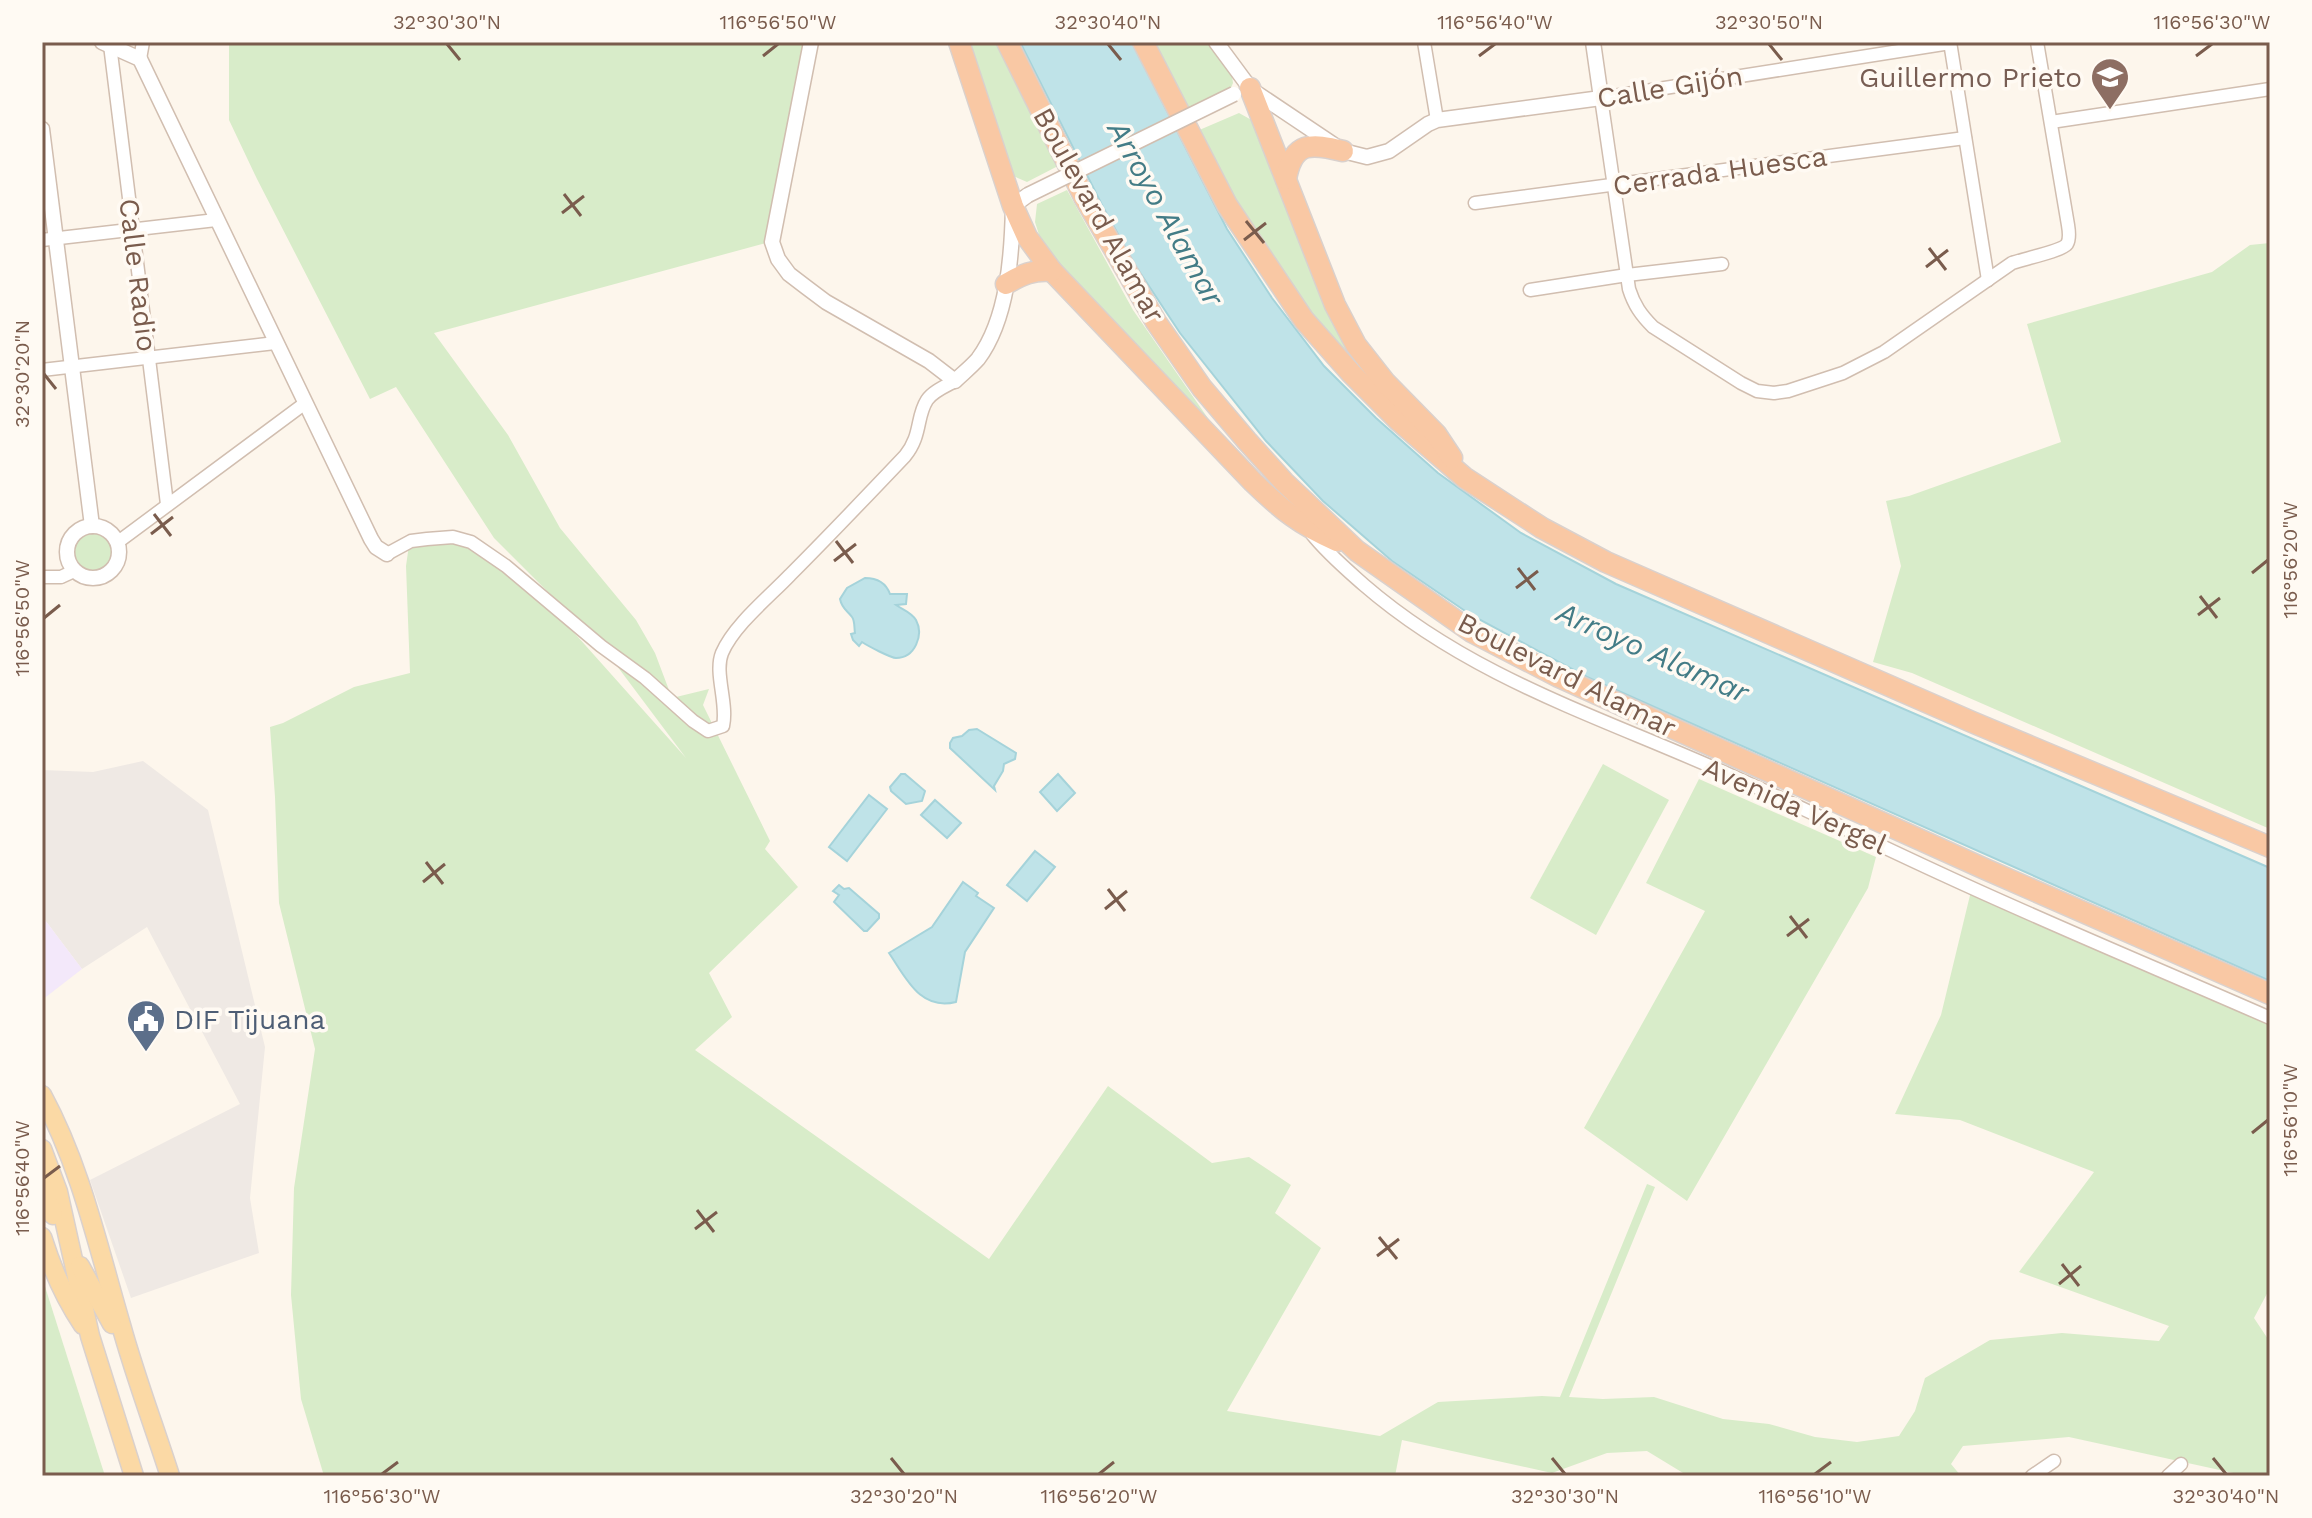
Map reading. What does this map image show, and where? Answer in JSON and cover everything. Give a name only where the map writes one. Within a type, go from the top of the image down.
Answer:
[{"type":"highway","points":[[959,42],[1020,201],[1027,237],[1052,271],[1282,509],[1308,528],[1357,551]]},
{"type":"highway","name":"Boulevard Alamar","points":[[1007,42],[1084,197],[1156,322],[1202,388],[1247,441],[1284,482],[1357,551],[1472,632],[1559,677],[2270,994]]},
{"type":"highway","points":[[1143,42],[1227,205],[1304,320],[1399,421],[1465,478],[1542,528],[1606,562],[1972,722],[2270,847]]},
{"type":"highway","points":[[1242,91],[1286,179],[1335,305],[1356,345],[1385,382],[1436,434],[1465,478]]},
{"type":"highway","points":[[1286,179],[1290,162],[1299,150],[1317,145],[1343,151]]},
{"type":"highway","points":[[1006,284],[1026,273],[1052,271]]},
{"type":"main road","points":[[42,1095],[59,1127],[78,1177],[129,1355],[170,1476]]},
{"type":"main road","points":[[42,1149],[58,1192],[90,1336],[134,1476]]},
{"type":"main road","points":[[42,1186],[54,1219],[129,1355]]},
{"type":"main road","points":[[42,1237],[67,1301],[90,1336]]},
{"type":"street","points":[[143,42],[140,59],[304,404],[376,547],[387,554],[411,541],[453,537],[471,542],[506,566],[708,731],[723,726],[726,714],[721,684],[721,656],[729,642],[753,613],[905,456],[915,443],[926,401],[955,381],[978,359],[999,313],[1020,201],[1242,91]]},
{"type":"street","points":[[811,42],[772,242],[778,259],[789,274],[826,302],[929,361],[955,381]]},
{"type":"street","points":[[1216,42],[1242,91],[1343,151],[1367,157],[1389,151],[1437,120],[1424,42]]},
{"type":"street","points":[[1593,42],[1633,303],[1653,327],[1741,383],[1757,391],[1774,393],[1824,380],[1884,352],[2012,263],[2066,246],[2069,241],[2068,225],[2037,42]]},
{"type":"street","points":[[1950,42],[1988,280]]},
{"type":"street","name":"Calle Gijón","points":[[1437,120],[1601,98],[1950,42]]},
{"type":"street","points":[[106,44],[140,59]]},
{"type":"street","name":"Calle Radio","points":[[106,44],[133,229],[167,504]]},
{"type":"street","points":[[2051,122],[2270,89]]},
{"type":"street","points":[[42,129],[49,239],[72,367],[92,526]]},
{"type":"street","name":"Cerrada Huesca","points":[[1475,203],[1965,138]]},
{"type":"street","points":[[49,239],[216,220]]},
{"type":"street","points":[[1530,290],[1722,264]]},
{"type":"street","points":[[42,370],[275,343]]},
{"type":"street","points":[[118,542],[304,404]]},
{"type":"street","points":[[83,527],[107,530],[118,542],[119,558],[111,572],[104,576],[88,578],[74,571],[67,556],[70,539],[83,527]]},
{"type":"street","name":"Avenida Vergel","points":[[1308,528],[1337,560],[1418,627],[1461,654],[1539,695],[1736,777],[1948,877],[2269,1017]]},
{"type":"street","points":[[42,577],[61,577],[74,571]]},
{"type":"street","points":[[2032,1476],[2054,1461]]},
{"type":"street","points":[[2168,1476],[2181,1464]]},
{"type":"shaded area","points":[[143,761],[208,810],[265,1047],[250,1198],[259,1253],[131,1298],[90,1180],[240,1104],[147,927],[82,969],[42,916],[42,770],[93,772]]},
{"type":"shaded area","points":[[42,916],[82,969],[42,1000]]},
{"type":"green space","points":[[229,42],[815,42],[777,240],[434,333],[508,435],[560,528],[636,620],[655,653],[672,698],[709,689],[703,705],[770,841],[765,849],[798,887],[709,973],[732,1017],[695,1050],[989,1259],[1108,1086],[1212,1163],[1249,1157],[1291,1185],[1275,1213],[1321,1248],[1227,1411],[1380,1436],[1438,1402],[1560,1397],[1647,1184],[1655,1187],[1569,1397],[1654,1397],[1723,1419],[1769,1424],[1815,1437],[1857,1442],[1899,1436],[1915,1411],[1925,1378],[1990,1340],[2062,1333],[2159,1341],[2169,1326],[2019,1272],[2094,1172],[1960,1120],[1895,1114],[1941,1015],[1972,887],[2270,1018],[2270,1288],[2254,1318],[2270,1342],[2270,1476],[2247,1476],[2069,1437],[1963,1446],[1951,1464],[1961,1476],[1688,1476],[1647,1451],[1607,1453],[1552,1473],[1402,1440],[1395,1476],[324,1476],[301,1399],[291,1295],[294,1188],[315,1049],[279,903],[270,727],[354,687],[410,673],[406,566],[409,545],[427,540],[471,543],[536,590],[686,758],[602,646],[494,538],[396,387],[370,399],[229,120]]},
{"type":"green space","points":[[967,42],[997,42],[1058,166],[1027,182],[1011,175]]},
{"type":"green space","points":[[1154,42],[1207,42],[1232,76],[1230,90],[1188,110]]},
{"type":"green space","points":[[1239,113],[1257,123],[1331,310],[1418,424],[1323,333],[1236,206],[1197,131]]},
{"type":"green space","points":[[1067,190],[1133,310],[1214,427],[1069,278],[1041,241],[1035,222],[1037,204]]},
{"type":"green space","points":[[2270,243],[2270,829],[1912,673],[1873,662],[1901,566],[1886,501],[1909,496],[2061,442],[2027,324],[2212,272],[2250,245]]},
{"type":"green space","points":[[94,532],[109,538],[115,553],[109,568],[94,574],[79,568],[73,553],[79,538]]},
{"type":"green space","points":[[1603,764],[1669,800],[1596,935],[1530,898]]},
{"type":"green space","points":[[1699,779],[1876,857],[1868,888],[1687,1201],[1584,1128],[1705,911],[1646,883]]},
{"type":"green space","points":[[42,1277],[105,1476],[42,1476]]},
{"type":"water","name":"Arroyo Alamar","points":[[1020,42],[1132,42],[1227,229],[1272,298],[1324,366],[1438,473],[1521,533],[1616,584],[2270,868],[2270,981],[1587,677],[1471,615],[1392,561],[1323,501],[1266,441],[1180,333],[1135,265],[1102,205]]},
{"type":"water","points":[[865,578],[880,582],[890,594],[907,594],[906,604],[896,605],[912,615],[919,632],[913,650],[903,657],[896,658],[879,652],[862,642],[859,646],[853,640],[854,620],[840,599],[847,588]]},
{"type":"water","points":[[977,729],[1016,753],[1015,759],[1004,764],[995,790],[950,748],[953,738]]},
{"type":"water","points":[[901,774],[925,791],[922,801],[906,804],[891,791],[890,787]]},
{"type":"water","points":[[1058,774],[1075,793],[1057,811],[1040,792]]},
{"type":"water","points":[[869,795],[887,809],[847,861],[829,847]]},
{"type":"water","points":[[935,800],[961,823],[947,838],[921,815]]},
{"type":"water","points":[[1035,851],[1055,867],[1027,901],[1007,885]]},
{"type":"water","points":[[963,882],[994,908],[965,952],[956,1002],[933,1002],[915,990],[889,953],[932,927]]},
{"type":"water","points":[[839,885],[849,888],[879,914],[867,931],[834,902],[839,895],[833,891]]},
{"type":"place","name":"Guillermo Prieto","points":[[2110,111]]},
{"type":"place","name":"DIF Tijuana","points":[[146,1053]]}]
